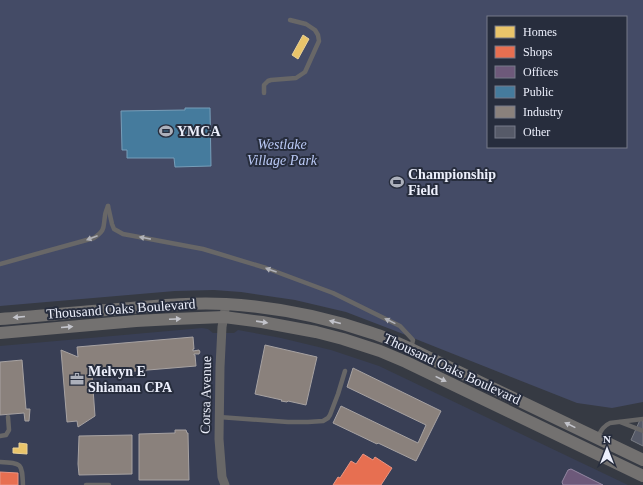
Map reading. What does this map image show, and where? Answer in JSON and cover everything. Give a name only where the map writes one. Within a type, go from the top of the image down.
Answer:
[{"type":"main road","name":"Thousand Oaks Boulevard","points":[[0,319],[174,304],[226,304],[284,311],[320,318],[372,333],[411,349],[643,460]]},
{"type":"main road","name":"Thousand Oaks Boulevard","points":[[0,333],[159,320],[224,317],[269,323],[316,332],[380,351],[406,362],[643,476]]},
{"type":"main road","points":[[406,362],[411,349]]},
{"type":"main road","points":[[535,425],[541,411]]},
{"type":"street","name":"Corsa Avenue","points":[[225,485],[222,477],[219,417],[220,367],[226,304]]},
{"type":"lane","points":[[264,93],[264,85],[268,81],[296,78],[305,72],[319,41],[315,30],[306,24],[290,20]]},
{"type":"lane","points":[[0,264],[94,238],[100,235],[105,225],[105,216],[108,206],[112,224],[114,229],[118,232],[203,249],[266,268],[333,293],[400,326],[413,340],[411,349]]},
{"type":"lane","points":[[219,417],[288,422],[323,421],[330,415],[345,371]]},
{"type":"lane","points":[[0,436],[6,435],[9,430],[8,417]]},
{"type":"lane","points":[[597,438],[601,429],[605,425],[643,419]]},
{"type":"lane","points":[[618,422],[643,431]]},
{"type":"lane","points":[[0,462],[17,464],[21,466],[23,485]]},
{"type":"lane","points":[[86,484],[109,485]]},
{"type":"shaded area","points":[[202,328],[208,329],[213,333],[234,333],[238,330],[281,338],[331,350],[379,366],[628,485],[0,485],[0,346]]},
{"type":"green space","name":"Westlake Village Park","points":[[0,0],[643,0],[643,402],[612,408],[577,403],[346,312],[295,300],[241,292],[214,290],[175,291],[0,306]]},
{"type":"building: Homes","points":[[303,35],[309,39],[298,59],[292,55]]},
{"type":"building: Homes","points":[[19,443],[27,444],[27,454],[13,453],[13,448],[19,448]]},
{"type":"building: Shops","points":[[363,454],[373,460],[375,457],[392,468],[381,485],[333,485],[338,477],[340,478],[351,461],[356,464]]},
{"type":"building: Shops","points":[[0,472],[18,473],[18,485],[0,485]]},
{"type":"building: Offices","points":[[571,469],[603,485],[563,485],[562,482],[568,470]]},
{"type":"building: Public","name":"YMCA","points":[[185,108],[210,108],[211,166],[175,167],[174,158],[127,158],[127,150],[122,150],[121,111],[185,110]]},
{"type":"building: Industry","points":[[193,337],[193,351],[199,350],[200,352],[199,354],[194,354],[196,366],[124,372],[124,375],[121,375],[121,372],[92,375],[95,416],[78,427],[77,421],[67,422],[61,350],[78,357],[77,347]]},
{"type":"building: Industry","points":[[265,345],[317,357],[306,405],[281,401],[282,400],[255,394]]},
{"type":"building: Industry","points":[[22,360],[26,409],[30,409],[29,421],[25,421],[24,413],[0,415],[0,362]]},
{"type":"building: Industry","points":[[353,368],[441,411],[416,461],[333,423],[341,406],[418,443],[426,425],[347,387]]},
{"type":"building: Industry","points":[[175,430],[186,430],[188,433],[189,480],[139,480],[139,434],[175,433]]},
{"type":"building: Industry","points":[[132,435],[132,474],[79,475],[79,436]]},
{"type":"building: Other","points":[[640,420],[643,421],[643,446],[631,440]]},
{"type":"place","name":"YMCA","points":[[166,131]]},
{"type":"place","name":"Championship Field","points":[[397,182]]},
{"type":"place","name":"Melvyn E Shiaman CPA","points":[[77,379]]}]
